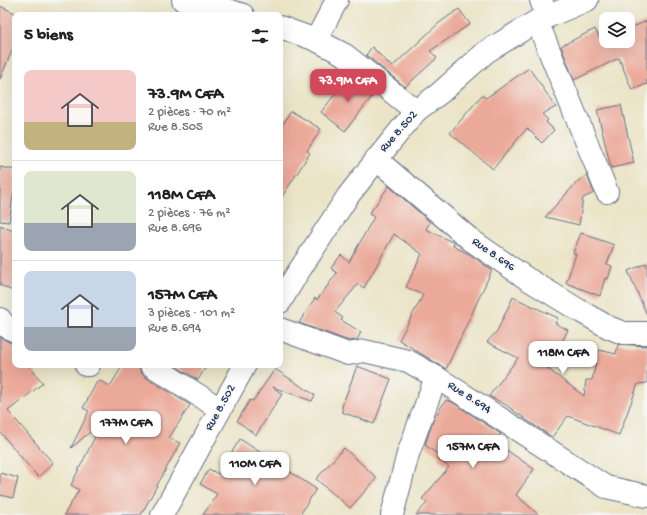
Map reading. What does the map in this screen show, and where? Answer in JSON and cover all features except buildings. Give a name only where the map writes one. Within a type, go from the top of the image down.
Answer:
[{"type":"street","points":[[183,0],[234,12]]},
{"type":"street","points":[[316,40],[337,0]]},
{"type":"street","name":"Rue 8.502","points":[[283,297],[326,228],[348,196],[376,159],[416,111],[440,93],[486,52],[542,13],[587,0]]},
{"type":"street","points":[[542,13],[607,192]]},
{"type":"street","points":[[283,28],[316,40],[345,55],[416,111]]},
{"type":"street","name":"Rue 8.696","points":[[376,159],[471,240],[501,261],[580,311],[608,326],[623,333],[647,333]]},
{"type":"street","points":[[0,319],[5,326],[12,330]]},
{"type":"street","name":"Rue 8.694","points":[[283,330],[348,354],[364,351],[408,360],[606,487],[647,496]]},
{"type":"street","points":[[156,368],[220,409]]},
{"type":"street","name":"Rue 8.502","points":[[162,515],[243,368]]},
{"type":"street","points":[[392,515],[408,454],[436,377]]}]
